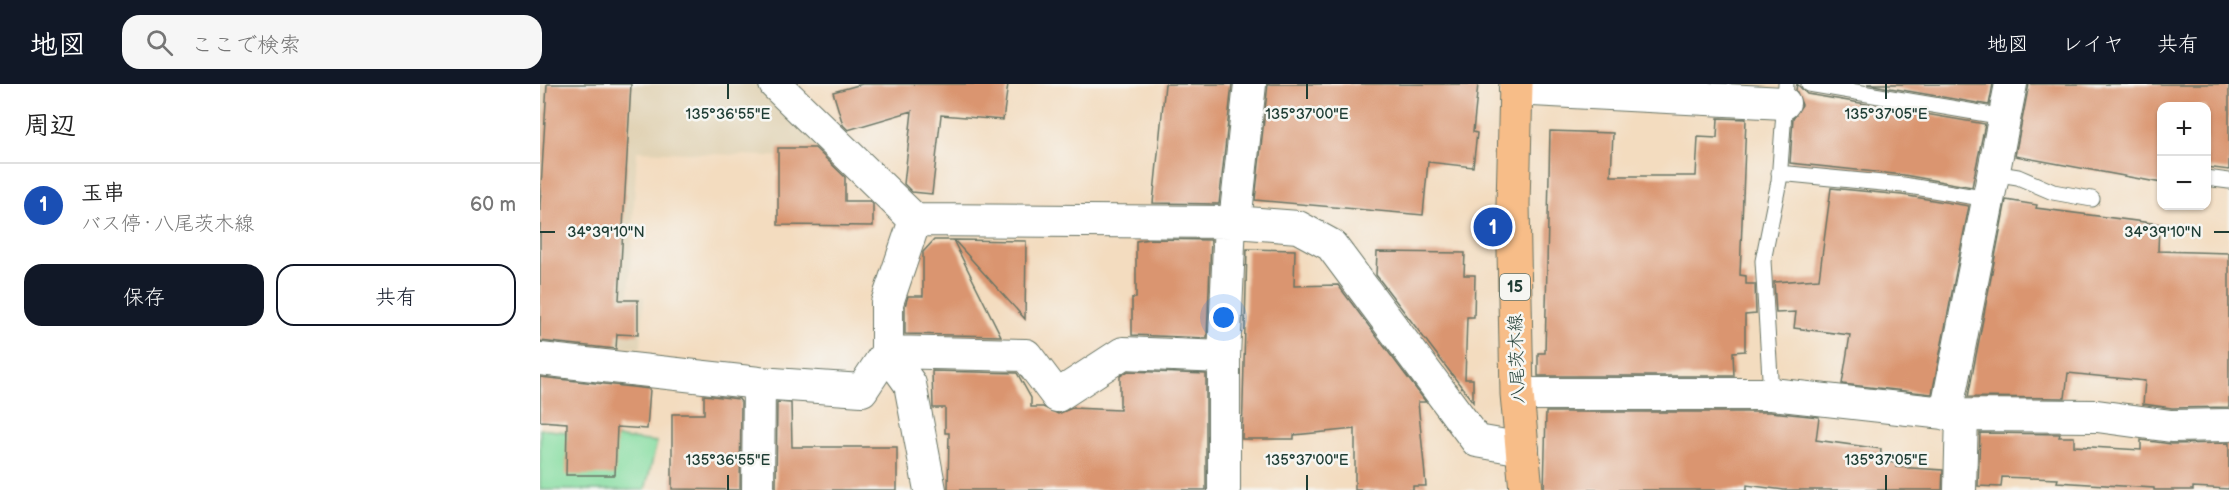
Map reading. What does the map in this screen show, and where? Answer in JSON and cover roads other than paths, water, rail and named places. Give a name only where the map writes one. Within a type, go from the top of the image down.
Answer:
[{"type":"main road","name":"八尾茨木線","points":[[1515,87],[1513,204],[1517,394],[1526,490]]},
{"type":"street","points":[[775,84],[915,220],[1233,222],[1298,227],[1331,245],[1477,441],[1523,449]]},
{"type":"street","points":[[1224,490],[1224,357],[1233,222],[1250,84]]},
{"type":"street","points":[[1960,490],[1954,414],[1990,186],[2012,84]]},
{"type":"street","points":[[1515,87],[1785,93]]},
{"type":"street","points":[[540,359],[759,383],[862,390],[887,352],[887,303],[915,220]]},
{"type":"street","points":[[887,352],[1026,354],[1057,396],[1123,354],[1224,357]]},
{"type":"street","points":[[887,352],[909,384],[930,490]]},
{"type":"street","points":[[758,490],[759,383]]},
{"type":"street","points":[[1517,394],[1771,394],[1954,414],[2097,416],[2171,426],[2229,425]]},
{"type":"lane","points":[[1809,84],[2004,117]]},
{"type":"lane","points":[[1771,394],[1763,261],[1779,173],[1785,93]]},
{"type":"lane","points":[[1779,173],[1903,185],[1990,186],[2018,177],[2053,192],[2092,199]]},
{"type":"lane","points":[[2211,178],[2229,180]]},
{"type":"place","name":"玉串","points":[[1493,227]]}]
